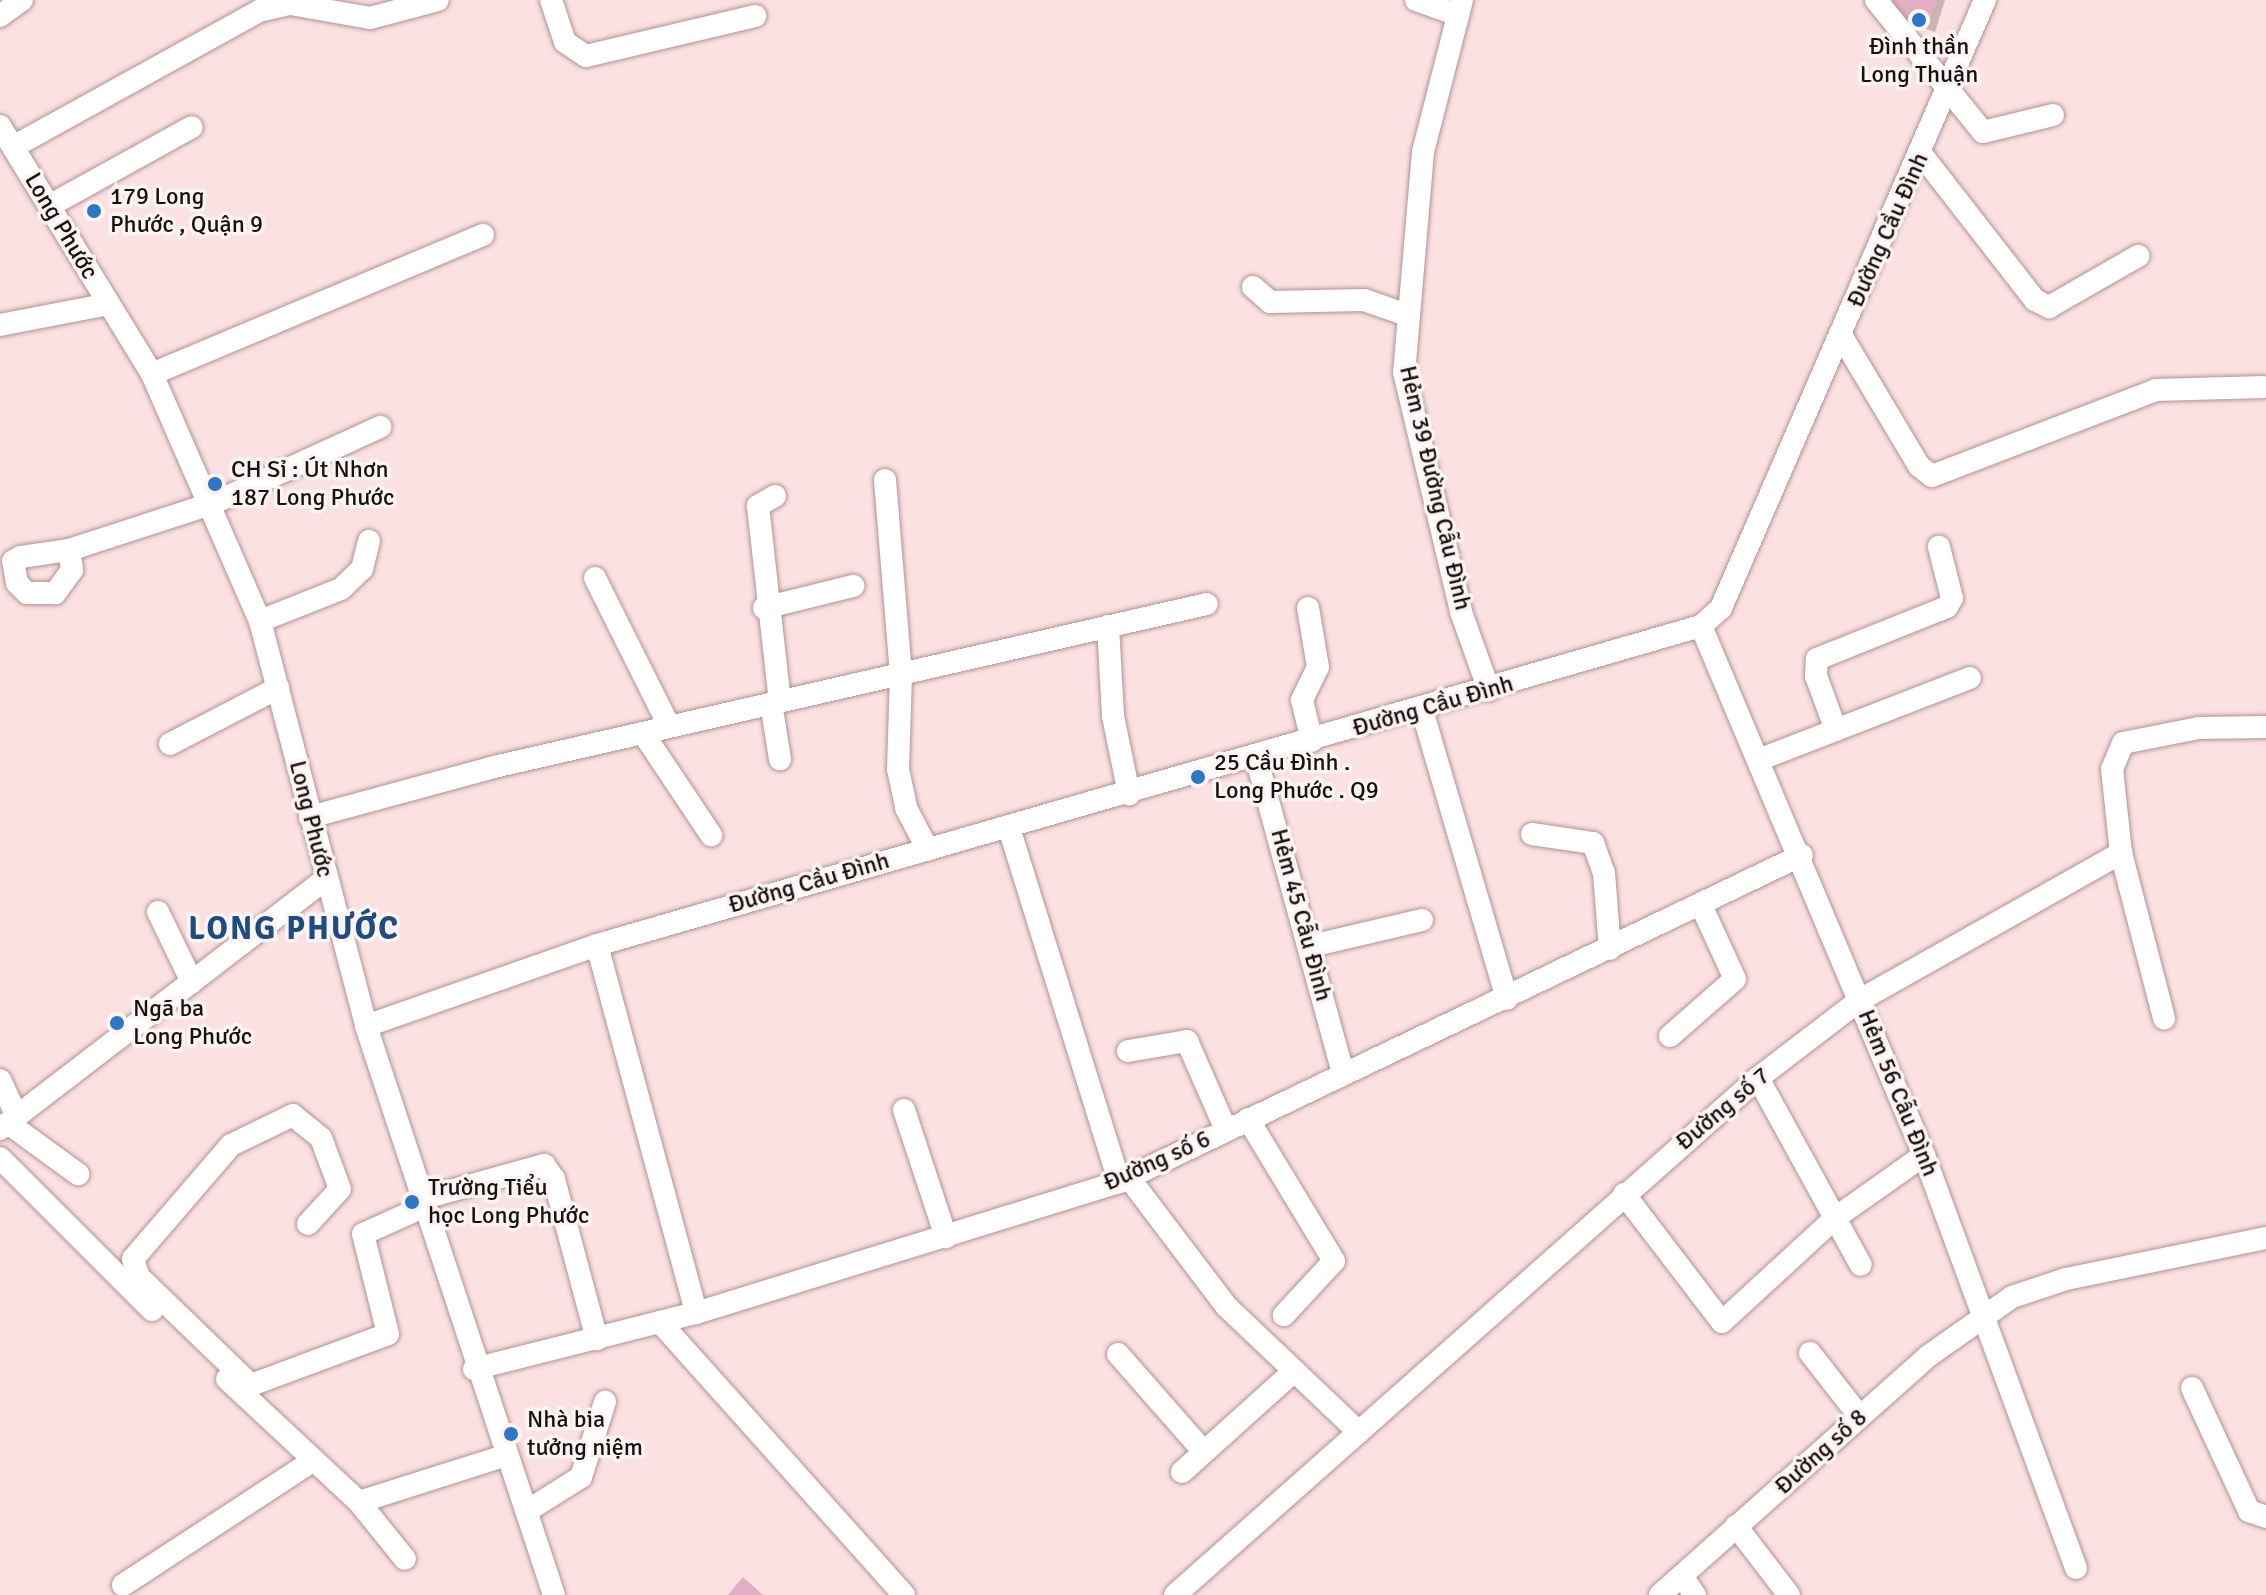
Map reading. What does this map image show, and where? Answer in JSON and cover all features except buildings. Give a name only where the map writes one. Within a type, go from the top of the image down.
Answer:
[{"type":"street","points":[[0,16],[22,0]]},
{"type":"street","points":[[13,147],[259,11],[291,2],[370,18],[438,0]]},
{"type":"street","points":[[551,0],[565,42],[586,56],[755,16]]},
{"type":"street","points":[[1416,0],[1460,8]]},
{"type":"street","points":[[1876,0],[1947,97],[1983,132],[2053,115]]},
{"type":"street","name":"Đường Cầu Đình","points":[[366,1026],[597,945],[1422,710],[1701,626],[1721,608],[1922,155],[1985,0]]},
{"type":"street","name":"Hẻm 39 Đường Cẫu Đình","points":[[1460,8],[1423,152],[1404,372],[1461,612],[1489,690]]},
{"type":"street","name":"Long Phước","points":[[0,126],[152,374],[214,503],[260,621],[366,1026],[474,1369],[527,1511],[554,1595]]},
{"type":"street","points":[[49,206],[192,127]]},
{"type":"street","points":[[1922,155],[2035,300],[2049,307],[2138,256]]},
{"type":"street","points":[[152,374],[483,235]]},
{"type":"street","points":[[1253,287],[1270,302],[1364,300],[1407,315]]},
{"type":"street","points":[[0,325],[109,304]]},
{"type":"street","points":[[1841,335],[1932,476],[2156,390],[2263,387]]},
{"type":"street","points":[[69,550],[214,503],[380,427]]},
{"type":"street","points":[[885,480],[901,674],[898,769],[906,808],[928,850]]},
{"type":"street","points":[[775,496],[758,506],[764,608],[780,759]]},
{"type":"street","points":[[260,621],[341,589],[362,569],[369,541]]},
{"type":"street","points":[[1836,730],[1816,676],[1817,659],[1947,607],[1952,598],[1939,547]]},
{"type":"street","points":[[595,578],[669,726]]},
{"type":"street","points":[[764,608],[853,586]]},
{"type":"street","points":[[310,817],[669,726],[1207,604]]},
{"type":"street","points":[[1308,608],[1318,667],[1302,700],[1312,741]]},
{"type":"street","points":[[1108,626],[1113,716],[1129,794]]},
{"type":"street","name":"Hẻm 56 Cẫu Đình","points":[[1701,626],[1802,855],[1924,1155],[1987,1315],[2076,1568]]},
{"type":"street","points":[[1761,759],[1970,678]]},
{"type":"street","points":[[170,744],[278,688]]},
{"type":"street","points":[[1422,710],[1507,999]]},
{"type":"street","points":[[2164,1018],[2121,853],[2112,769],[2123,743],[2199,728],[2266,727]]},
{"type":"street","points":[[643,733],[711,835]]},
{"type":"street","name":"Hẻm 45 Cẫu Đình","points":[[1256,757],[1311,946],[1343,1073]]},
{"type":"street","points":[[1009,828],[1124,1180],[1226,1306],[1359,1432]]},
{"type":"street","points":[[1532,834],[1593,843],[1604,873],[1610,949]]},
{"type":"street","name":"Đường số 7","points":[[1175,1595],[1758,1078],[1860,1000],[2121,853]]},
{"type":"street","name":"Đường số 6","points":[[474,1369],[696,1313],[1124,1180],[1802,855]]},
{"type":"street","points":[[8,1123],[326,879]]},
{"type":"street","points":[[1670,1036],[1735,979],[1701,905]]},
{"type":"street","points":[[158,912],[192,982]]},
{"type":"street","points":[[1311,946],[1422,920]]},
{"type":"street","points":[[597,945],[696,1313]]},
{"type":"street","points":[[1128,1051],[1187,1041],[1226,1130]]},
{"type":"street","points":[[1758,1078],[1861,1265]]},
{"type":"street","points":[[0,1080],[8,1123],[78,1174]]},
{"type":"street","points":[[904,1110],[946,1237]]},
{"type":"street","points":[[308,1224],[340,1189],[321,1138],[293,1115],[231,1145],[138,1249],[135,1268],[251,1385],[388,1334],[363,1234],[422,1203],[544,1165],[554,1179],[597,1339]]},
{"type":"street","points":[[1248,1119],[1334,1261],[1284,1315]]},
{"type":"street","points":[[1624,1194],[1722,1322],[1835,1218],[1924,1155]]},
{"type":"street","points":[[0,1158],[359,1502],[405,1559]]},
{"type":"street","name":"Đường số 8","points":[[1660,1595],[1860,1417],[1987,1315],[2040,1285],[2266,1238]]},
{"type":"street","points":[[660,1322],[904,1595]]},
{"type":"street","points":[[1810,1353],[1860,1417]]},
{"type":"street","points":[[1118,1354],[1204,1452]]},
{"type":"street","points":[[1182,1472],[1293,1372]]},
{"type":"street","points":[[2192,1388],[2249,1511],[2266,1517]]},
{"type":"street","points":[[527,1511],[581,1477],[605,1402]]},
{"type":"street","points":[[359,1502],[507,1455]]},
{"type":"street","points":[[123,1585],[314,1460]]},
{"type":"street","points":[[1736,1526],[1789,1595]]},
{"type":"street","points":[[1682,1576],[1695,1595]]},
{"type":"place","name":"Đình thần Long Thuận","points":[[1919,20]]},
{"type":"place","name":"179 Long Phước , Quận 9","points":[[94,211]]},
{"type":"place","name":"CH Sỉ : Út Nhơn 187 Long Phước","points":[[215,484]]},
{"type":"place","name":"25 Cầu Đình . Long Phước . Q9","points":[[1198,777]]},
{"type":"place","name":"Ngã ba Long Phước","points":[[117,1023]]},
{"type":"place","name":"Trường Tiểu học Long Phước","points":[[412,1202]]},
{"type":"place","name":"Nhà bia tưởng niệm","points":[[511,1434]]},
{"type":"district","name":"LONG PHƯỚC","points":[[294,929]]}]
